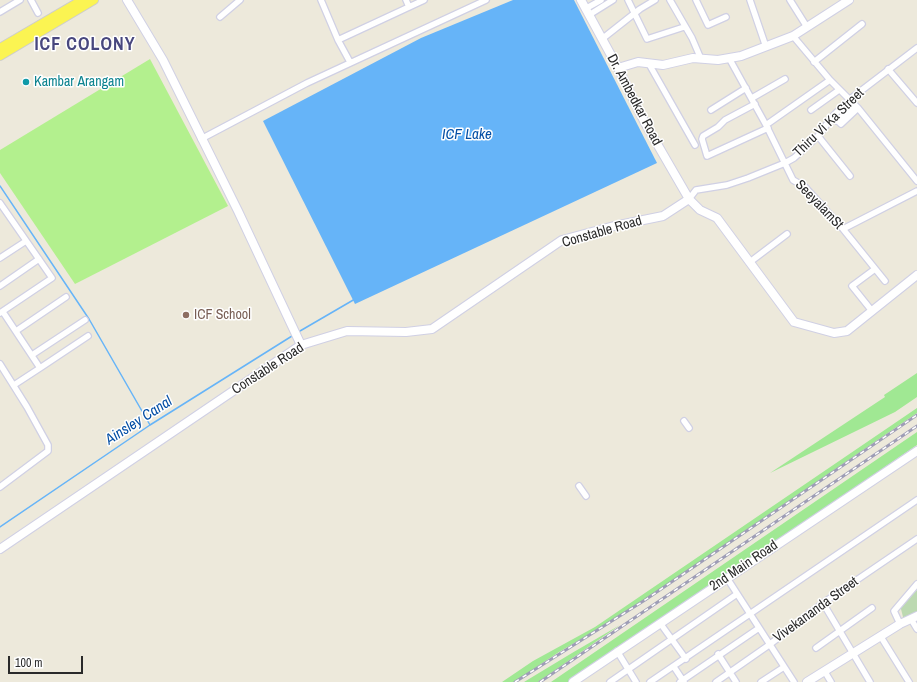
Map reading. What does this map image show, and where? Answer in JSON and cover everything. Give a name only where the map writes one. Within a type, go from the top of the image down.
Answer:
[{"type":"main road","points":[[0,48],[41,18],[82,0]]},
{"type":"main road","points":[[0,56],[94,0]]},
{"type":"street","points":[[0,12],[20,0]]},
{"type":"street","points":[[31,0],[41,18]]},
{"type":"street","points":[[127,0],[163,60],[248,231],[301,345]]},
{"type":"street","points":[[220,17],[240,0]]},
{"type":"street","points":[[321,0],[338,40],[350,62]]},
{"type":"street","points":[[406,0],[409,7]]},
{"type":"street","points":[[338,40],[424,0]]},
{"type":"street","points":[[201,139],[350,62],[486,0]]},
{"type":"street","name":"Dr. Ambedkar Road","points":[[581,0],[645,122],[689,199],[700,210],[717,218],[794,322],[834,332],[847,331],[889,298]]},
{"type":"street","points":[[587,12],[601,0]]},
{"type":"street","points":[[587,12],[613,0]]},
{"type":"street","points":[[628,0],[647,39],[684,27]]},
{"type":"street","points":[[602,39],[635,13],[655,0]]},
{"type":"street","points":[[670,0],[684,27],[692,38],[702,59]]},
{"type":"street","points":[[696,0],[708,25],[726,17]]},
{"type":"street","points":[[750,0],[766,47]]},
{"type":"street","points":[[790,0],[807,27]]},
{"type":"street","points":[[618,68],[638,62],[663,65],[693,58],[718,60],[730,58],[766,47],[793,36],[849,0]]},
{"type":"street","points":[[814,62],[862,24]]},
{"type":"street","points":[[793,36],[838,90],[856,107],[917,181]]},
{"type":"street","name":"Thiru Vi Ka Street","points":[[689,199],[696,190],[726,185],[785,163],[801,153],[849,100],[917,48]]},
{"type":"street","name":"SeeyalamSt","points":[[730,58],[767,127],[793,180],[805,187],[843,229],[885,281]]},
{"type":"street","points":[[649,64],[695,145]]},
{"type":"street","points":[[888,69],[917,103]]},
{"type":"street","points":[[752,98],[785,79]]},
{"type":"street","points":[[755,104],[725,120],[718,127],[703,136],[702,139],[706,156],[767,127],[830,80]]},
{"type":"street","points":[[711,110],[746,88]]},
{"type":"street","points":[[811,110],[838,90]]},
{"type":"street","points":[[833,116],[841,124],[856,107]]},
{"type":"street","points":[[818,136],[850,176]]},
{"type":"street","points":[[843,229],[916,193]]},
{"type":"street","name":"Constable Road","points":[[0,549],[301,345],[347,331],[406,332],[432,329],[562,240],[614,226],[663,216],[689,199]]},
{"type":"street","points":[[0,203],[52,278],[1,312],[16,331],[40,368]]},
{"type":"street","points":[[750,262],[787,234]]},
{"type":"street","points":[[0,258],[26,241]]},
{"type":"street","points":[[0,286],[39,259]]},
{"type":"street","points":[[872,311],[852,286],[875,269]]},
{"type":"street","points":[[889,298],[917,275]]},
{"type":"street","points":[[889,298],[917,281]]},
{"type":"street","points":[[16,331],[66,297]]},
{"type":"street","points":[[32,355],[85,320]]},
{"type":"street","points":[[14,385],[88,336]]},
{"type":"street","points":[[0,488],[48,450],[48,445],[37,425],[14,385],[1,367]]},
{"type":"street","points":[[684,421],[689,428]]},
{"type":"street","name":"2nd Main Road","points":[[573,682],[617,651],[917,451]]},
{"type":"street","points":[[579,486],[586,496]]},
{"type":"street","points":[[650,682],[686,659],[917,500]]},
{"type":"street","name":"Vivekananda Street","points":[[716,682],[769,645],[823,603],[917,539]]},
{"type":"street","points":[[727,578],[794,682]]},
{"type":"street","points":[[900,624],[894,611],[917,584]]},
{"type":"street","points":[[610,682],[737,594]]},
{"type":"street","points":[[823,603],[870,682]]},
{"type":"street","points":[[816,648],[872,608]]},
{"type":"street","points":[[807,682],[853,655],[900,624],[914,618],[917,629]]},
{"type":"street","points":[[660,623],[686,659]]},
{"type":"street","points":[[674,667],[682,681],[718,654],[758,628]]},
{"type":"street","points":[[881,637],[909,682]]},
{"type":"street","points":[[617,651],[636,682]]},
{"type":"street","points":[[718,654],[736,682]]},
{"type":"street","points":[[761,682],[784,667]]},
{"type":"street","points":[[825,672],[831,682]]},
{"type":"green space","points":[[150,59],[228,206],[75,284],[0,173],[0,150]]},
{"type":"green space","points":[[917,373],[917,397],[895,412],[770,473],[885,397],[884,395]]},
{"type":"green space","points":[[917,408],[917,413],[625,613],[559,652],[514,682],[502,682],[533,661],[595,627]]},
{"type":"green space","points":[[917,432],[917,445],[776,542],[687,600],[568,682],[551,682]]},
{"type":"green space","points":[[917,590],[917,612],[904,621],[900,605]]},
{"type":"green space","points":[[620,625],[538,682],[524,682],[572,653]]},
{"type":"water","name":"ICF Lake","points":[[513,0],[574,0],[657,163],[355,304],[263,121],[421,38]]},
{"type":"waterway","points":[[0,186],[89,319],[150,425]]},
{"type":"waterway","name":"Ainsley Canal","points":[[300,331],[355,299]]},
{"type":"waterway","name":"Ainsley Canal","points":[[0,527],[150,425],[292,336]]},
{"type":"railway","points":[[515,682],[645,600],[917,415]]},
{"type":"railway","points":[[540,682],[917,426]]},
{"type":"place","name":"Kambar Arangam","points":[[26,82]]},
{"type":"place","name":"ICF School","points":[[186,315]]},
{"type":"district","name":"ICF COLONY","points":[[85,45]]}]
